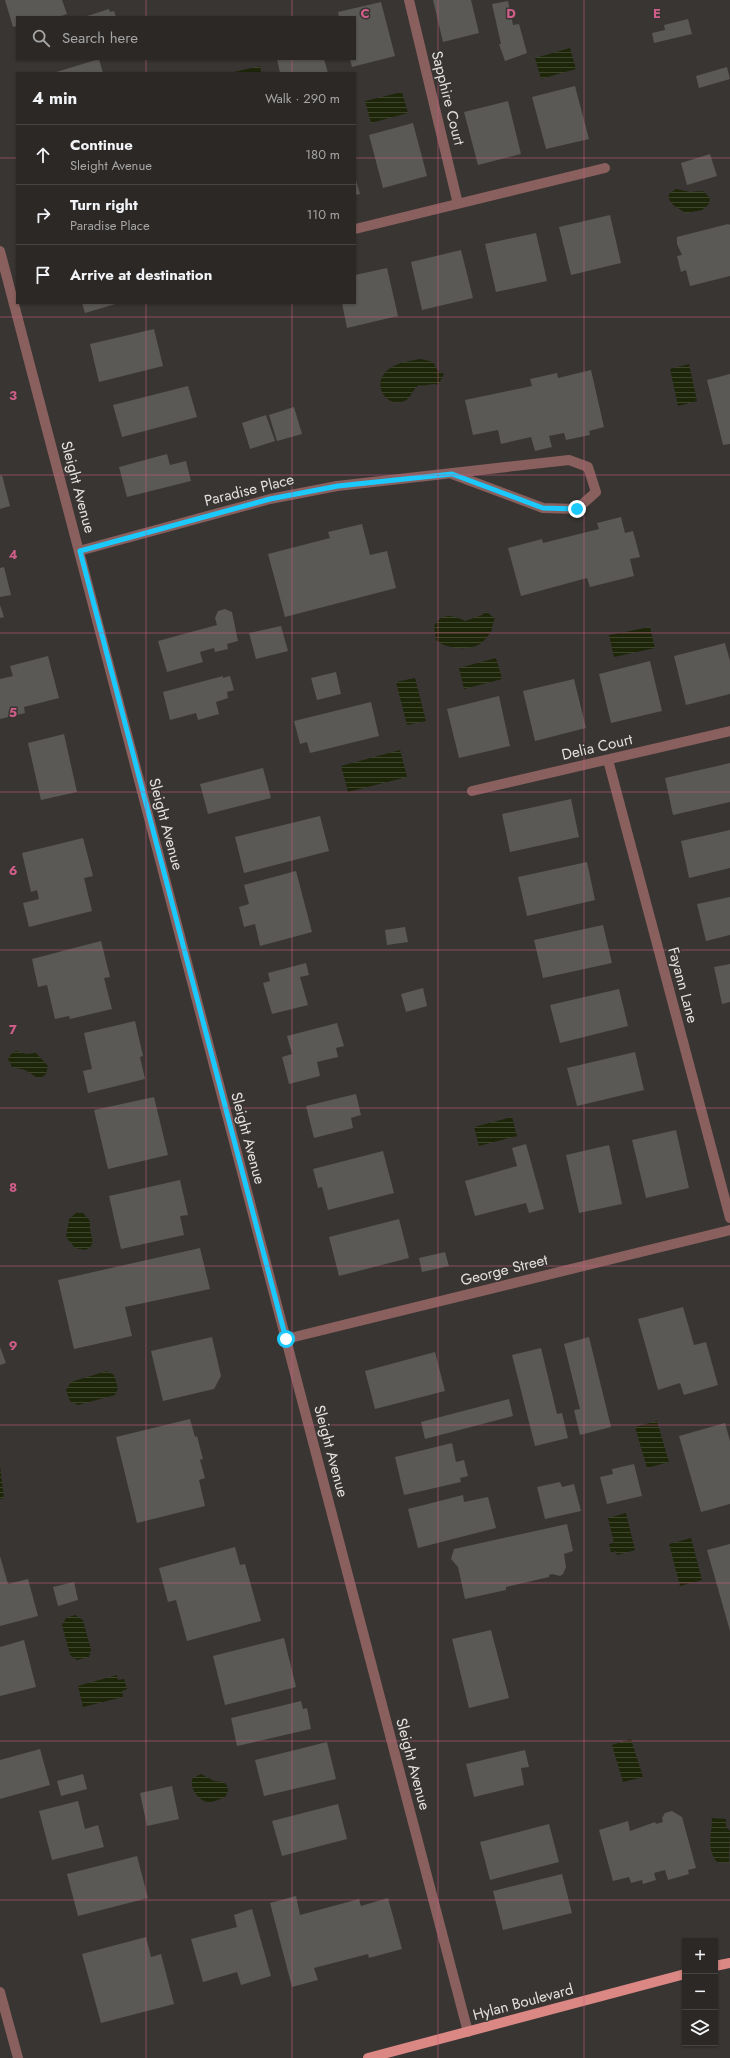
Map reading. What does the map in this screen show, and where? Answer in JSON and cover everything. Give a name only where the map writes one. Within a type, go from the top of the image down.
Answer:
[{"type":"main road","points":[[718,1965],[730,1962]]},
{"type":"main road","name":"Hylan Boulevard","points":[[368,2058],[383,2056],[682,1975]]},
{"type":"street","name":"Sapphire Court","points":[[409,0],[458,204]]},
{"type":"street","points":[[356,229],[605,168]]},
{"type":"street","name":"Sleight Avenue","points":[[0,251],[468,2032]]},
{"type":"street","name":"Paradise Place","points":[[80,551],[270,499],[338,486],[569,460],[588,467],[596,492],[577,509],[543,508],[452,474]]},
{"type":"street","name":"Delia Court","points":[[472,791],[730,731]]},
{"type":"street","name":"Fayann Lane","points":[[608,760],[730,1218]]},
{"type":"street","name":"George Street","points":[[286,1339],[730,1230]]},
{"type":"street","points":[[0,1992],[18,2058]]},
{"type":"shaded area","points":[[570,48],[576,69],[541,79],[535,58]]},
{"type":"shaded area","points":[[260,66],[261,72],[234,72]]},
{"type":"shaded area","points":[[402,92],[408,113],[371,123],[365,101]]},
{"type":"shaded area","points":[[676,189],[690,192],[703,191],[710,198],[709,204],[702,210],[686,213],[671,203],[669,194]]},
{"type":"shaded area","points":[[421,359],[433,362],[438,371],[444,374],[438,385],[419,385],[408,399],[402,402],[391,401],[387,398],[381,390],[380,384],[381,379],[387,370],[396,365]]},
{"type":"shaded area","points":[[689,364],[697,401],[678,406],[670,369]]},
{"type":"shaded area","points":[[486,611],[495,619],[491,631],[480,644],[470,648],[457,648],[445,645],[436,640],[434,626],[441,618],[452,616],[465,621],[482,615]]},
{"type":"shaded area","points":[[650,627],[655,648],[614,657],[609,635]]},
{"type":"shaded area","points":[[496,658],[502,679],[464,689],[459,668]]},
{"type":"shaded area","points":[[415,678],[426,721],[407,725],[396,682]]},
{"type":"shaded area","points":[[400,750],[407,777],[348,792],[341,766]]},
{"type":"shaded area","points":[[16,1051],[26,1054],[36,1053],[48,1066],[46,1074],[38,1077],[23,1069],[12,1067],[8,1059],[11,1054]]},
{"type":"shaded area","points":[[512,1117],[517,1136],[479,1146],[474,1127]]},
{"type":"shaded area","points":[[76,1213],[83,1213],[90,1221],[92,1243],[89,1248],[85,1250],[75,1248],[66,1237],[69,1219]]},
{"type":"shaded area","points":[[107,1371],[114,1375],[118,1388],[115,1395],[78,1405],[70,1401],[66,1390],[71,1382]]},
{"type":"shaded area","points":[[657,1421],[669,1462],[647,1468],[635,1427]]},
{"type":"shaded area","points":[[0,1466],[4,1498],[0,1499]]},
{"type":"shaded area","points":[[626,1513],[635,1550],[617,1555],[616,1551],[611,1553],[609,1544],[614,1543],[608,1518]]},
{"type":"shaded area","points":[[691,1538],[702,1580],[680,1586],[669,1544]]},
{"type":"shaded area","points":[[75,1615],[83,1620],[91,1650],[89,1657],[77,1660],[70,1655],[62,1625],[66,1618]]},
{"type":"shaded area","points":[[117,1675],[118,1680],[124,1679],[127,1689],[122,1691],[123,1697],[83,1707],[78,1686]]},
{"type":"shaded area","points":[[631,1739],[643,1777],[623,1782],[612,1745]]},
{"type":"shaded area","points":[[201,1774],[214,1781],[223,1782],[227,1785],[228,1791],[225,1797],[209,1802],[200,1799],[193,1789],[192,1781],[193,1778]]},
{"type":"shaded area","points":[[712,1818],[726,1819],[726,1826],[730,1831],[729,1863],[717,1862],[712,1852],[710,1841]]},
{"type":"building","points":[[5,0],[62,0],[67,14],[61,16],[16,16],[16,26],[13,27]]},
{"type":"building","points":[[433,0],[471,0],[479,33],[443,42]]},
{"type":"building","points":[[508,1],[513,25],[519,24],[527,53],[505,61],[499,44],[501,44],[492,4]]},
{"type":"building","points":[[381,2],[395,56],[352,67],[350,60],[356,60],[356,16],[339,16],[338,12]]},
{"type":"building","points":[[109,9],[110,12],[114,11],[116,16],[87,16]]},
{"type":"building","points":[[688,19],[692,34],[654,43],[652,33],[665,30],[664,25]]},
{"type":"building","points":[[99,60],[103,72],[56,72]]},
{"type":"building","points":[[277,60],[324,60],[328,72],[280,72]]},
{"type":"building","points":[[727,67],[730,79],[699,88],[696,76]]},
{"type":"building","points":[[575,86],[589,139],[546,149],[532,97]]},
{"type":"building","points":[[508,101],[521,154],[478,165],[464,112]]},
{"type":"building","points":[[413,123],[427,176],[383,188],[369,135]]},
{"type":"building","points":[[710,154],[717,176],[687,185],[681,163]]},
{"type":"building","points":[[356,180],[360,194],[356,195]]},
{"type":"building","points":[[610,215],[621,263],[571,275],[559,227]]},
{"type":"building","points":[[728,224],[730,225],[730,276],[690,286],[686,270],[681,272],[677,256],[682,255],[677,244],[677,237]]},
{"type":"building","points":[[536,233],[547,281],[496,292],[485,244]]},
{"type":"building","points":[[461,250],[473,298],[422,310],[411,262]]},
{"type":"building","points":[[387,268],[398,316],[347,328],[342,304],[356,304],[356,275]]},
{"type":"building","points":[[82,304],[116,304],[85,313]]},
{"type":"building","points":[[154,329],[163,366],[99,382],[90,344]]},
{"type":"building","points":[[591,370],[604,427],[589,431],[590,435],[566,440],[564,433],[549,436],[552,447],[535,451],[531,437],[501,444],[498,430],[473,435],[465,400],[532,386],[530,379],[557,373],[558,378]]},
{"type":"building","points":[[730,374],[730,444],[723,445],[707,380]]},
{"type":"building","points":[[188,386],[197,417],[122,437],[113,405]]},
{"type":"building","points":[[294,407],[302,434],[277,441],[269,415]]},
{"type":"building","points":[[266,415],[275,441],[250,449],[242,423]]},
{"type":"building","points":[[167,454],[170,465],[186,461],[191,481],[127,497],[119,467]]},
{"type":"building","points":[[2,475],[10,506],[0,509],[0,476]]},
{"type":"building","points":[[621,517],[625,533],[633,531],[640,557],[630,559],[634,576],[590,587],[587,578],[521,596],[508,548],[542,539],[543,543],[599,529],[597,523]]},
{"type":"building","points":[[362,524],[370,555],[387,551],[396,588],[285,617],[268,554],[330,538],[328,532]]},
{"type":"building","points":[[4,567],[11,595],[0,597],[0,568]]},
{"type":"building","points":[[0,605],[4,617],[0,618]]},
{"type":"building","points":[[225,609],[232,612],[238,641],[227,644],[228,649],[215,652],[214,648],[200,652],[203,662],[167,672],[158,641],[217,625],[215,618],[218,611]]},
{"type":"building","points":[[281,626],[288,651],[256,659],[249,633]]},
{"type":"building","points":[[725,643],[730,661],[730,694],[686,705],[674,656]]},
{"type":"building","points":[[48,656],[59,698],[24,707],[25,713],[0,719],[0,679],[13,676],[10,666]]},
{"type":"building","points":[[650,661],[662,711],[611,723],[599,674]]},
{"type":"building","points":[[336,672],[341,694],[317,700],[311,678]]},
{"type":"building","points":[[223,676],[223,678],[230,676],[234,690],[227,692],[228,698],[216,702],[219,714],[198,720],[196,713],[170,720],[163,692]]},
{"type":"building","points":[[574,679],[586,728],[535,741],[523,691]]},
{"type":"building","points":[[499,696],[510,746],[459,758],[447,709]]},
{"type":"building","points":[[371,702],[379,736],[310,753],[307,742],[300,744],[294,721]]},
{"type":"building","points":[[64,734],[77,792],[41,800],[28,743]]},
{"type":"building","points":[[730,763],[730,802],[673,815],[665,778]]},
{"type":"building","points":[[263,768],[271,798],[208,814],[200,784]]},
{"type":"building","points":[[571,799],[579,837],[510,852],[502,814]]},
{"type":"building","points":[[320,816],[329,851],[244,873],[235,837]]},
{"type":"building","points":[[730,830],[730,868],[689,878],[681,841]]},
{"type":"building","points":[[83,838],[93,876],[84,878],[92,911],[29,927],[23,903],[39,899],[37,890],[31,892],[22,853]]},
{"type":"building","points":[[587,862],[595,900],[527,916],[518,877]]},
{"type":"building","points":[[296,871],[312,932],[260,946],[255,924],[244,927],[239,907],[249,904],[244,885]]},
{"type":"building","points":[[730,897],[730,935],[706,941],[697,904]]},
{"type":"building","points":[[603,925],[612,963],[543,978],[534,940]]},
{"type":"building","points":[[405,927],[408,942],[387,945],[385,930]]},
{"type":"building","points":[[101,941],[110,977],[104,978],[112,1009],[70,1019],[69,1016],[55,1019],[47,985],[38,987],[32,959]]},
{"type":"building","points":[[306,963],[309,975],[300,977],[308,1005],[272,1014],[263,983],[270,981],[268,973]]},
{"type":"building","points":[[730,964],[730,1002],[722,1004],[714,967]]},
{"type":"building","points":[[423,988],[427,1006],[406,1012],[401,994]]},
{"type":"building","points":[[619,989],[628,1026],[560,1043],[550,1005]]},
{"type":"building","points":[[135,1021],[143,1056],[140,1057],[145,1079],[88,1093],[83,1071],[92,1069],[84,1033]]},
{"type":"building","points":[[337,1023],[344,1046],[336,1048],[338,1057],[317,1062],[320,1076],[289,1084],[282,1057],[292,1054],[287,1036]]},
{"type":"building","points":[[635,1052],[644,1090],[577,1106],[567,1068]]},
{"type":"building","points":[[356,1094],[361,1115],[351,1118],[353,1128],[314,1138],[306,1106]]},
{"type":"building","points":[[154,1097],[168,1155],[108,1169],[94,1110]]},
{"type":"building","points":[[676,1130],[689,1188],[646,1198],[632,1140]]},
{"type":"building","points":[[526,1144],[544,1209],[529,1213],[526,1203],[475,1216],[465,1181],[517,1166],[512,1148]]},
{"type":"building","points":[[609,1145],[622,1204],[579,1213],[566,1155]]},
{"type":"building","points":[[383,1151],[394,1193],[328,1210],[322,1187],[318,1188],[313,1169]]},
{"type":"building","points":[[180,1180],[188,1215],[180,1216],[184,1235],[121,1249],[109,1196]]},
{"type":"building","points":[[399,1219],[409,1258],[339,1276],[329,1237]]},
{"type":"building","points":[[200,1248],[210,1289],[125,1307],[132,1336],[74,1349],[58,1280]]},
{"type":"building","points":[[445,1252],[449,1266],[422,1272],[419,1258]]},
{"type":"building","points":[[683,1307],[694,1345],[706,1342],[718,1385],[684,1395],[680,1383],[658,1390],[638,1319]]},
{"type":"building","points":[[212,1337],[221,1376],[214,1389],[163,1401],[151,1351]]},
{"type":"building","points":[[589,1337],[611,1427],[580,1435],[574,1410],[580,1409],[564,1344]]},
{"type":"building","points":[[0,1347],[6,1363],[0,1365]]},
{"type":"building","points":[[541,1348],[557,1414],[562,1413],[568,1438],[535,1446],[512,1355]]},
{"type":"building","points":[[435,1352],[445,1391],[375,1409],[365,1371]]},
{"type":"building","points":[[509,1399],[513,1416],[425,1439],[421,1422]]},
{"type":"building","points":[[190,1419],[195,1437],[197,1436],[203,1459],[200,1460],[205,1478],[199,1480],[205,1506],[137,1523],[116,1437]]},
{"type":"building","points":[[725,1423],[730,1441],[730,1504],[701,1512],[679,1436]]},
{"type":"building","points":[[452,1443],[456,1462],[464,1460],[468,1476],[460,1478],[461,1482],[404,1495],[395,1457]]},
{"type":"building","points":[[634,1464],[642,1496],[607,1504],[600,1477],[613,1474],[612,1469]]},
{"type":"building","points":[[560,1482],[562,1487],[574,1484],[581,1511],[545,1519],[537,1487]]},
{"type":"building","points":[[463,1495],[464,1502],[488,1497],[496,1528],[418,1548],[408,1509]]},
{"type":"building","points":[[567,1524],[573,1551],[564,1554],[566,1567],[563,1574],[560,1576],[552,1574],[549,1575],[549,1577],[506,1587],[506,1590],[465,1599],[458,1567],[451,1559],[454,1549]]},
{"type":"building","points":[[730,1544],[730,1631],[707,1550]]},
{"type":"building","points":[[235,1547],[240,1565],[245,1564],[261,1621],[187,1641],[176,1600],[168,1602],[159,1568]]},
{"type":"building","points":[[0,1556],[8,1584],[28,1579],[38,1616],[0,1626]]},
{"type":"building","points":[[74,1582],[78,1600],[58,1606],[53,1587]]},
{"type":"building","points":[[491,1630],[509,1698],[469,1708],[452,1639]]},
{"type":"building","points":[[284,1638],[296,1687],[225,1705],[213,1656]]},
{"type":"building","points":[[24,1640],[36,1687],[0,1696],[0,1647]]},
{"type":"building","points":[[301,1701],[303,1709],[307,1708],[311,1729],[237,1746],[231,1718]]},
{"type":"building","points":[[327,1742],[336,1779],[264,1796],[255,1760]]},
{"type":"building","points":[[40,1749],[50,1785],[0,1799],[0,1760]]},
{"type":"building","points":[[525,1750],[529,1767],[521,1768],[524,1785],[474,1797],[466,1764]]},
{"type":"building","points":[[83,1774],[87,1789],[61,1796],[57,1781]]},
{"type":"building","points":[[172,1786],[179,1819],[147,1826],[140,1793]]},
{"type":"building","points":[[78,1801],[85,1829],[98,1825],[104,1847],[52,1860],[39,1811]]},
{"type":"building","points":[[338,1804],[347,1839],[282,1856],[272,1821]]},
{"type":"building","points":[[672,1811],[682,1817],[696,1868],[688,1870],[689,1874],[668,1880],[665,1870],[654,1873],[656,1880],[643,1884],[642,1880],[631,1883],[629,1877],[613,1881],[599,1830],[628,1821],[630,1831],[655,1822],[656,1824],[663,1822],[662,1818],[665,1813]]},
{"type":"building","points":[[549,1824],[559,1862],[490,1880],[480,1842]]},
{"type":"building","points":[[137,1856],[148,1898],[78,1916],[67,1874]]},
{"type":"building","points":[[562,1874],[572,1913],[503,1930],[493,1891]]},
{"type":"building","points":[[296,1896],[300,1915],[359,1899],[361,1906],[388,1898],[402,1949],[369,1958],[368,1954],[314,1968],[318,1980],[292,1987],[270,1903]]},
{"type":"building","points":[[252,1909],[271,1976],[241,1985],[237,1972],[203,1982],[191,1939],[237,1927],[234,1915]]},
{"type":"building","points":[[146,1937],[151,1957],[161,1954],[174,2004],[101,2023],[82,1954]]},
{"type":"route","points":[[286,1339],[80,551],[270,499],[302,492],[338,486],[452,474],[543,508],[577,509]]}]
